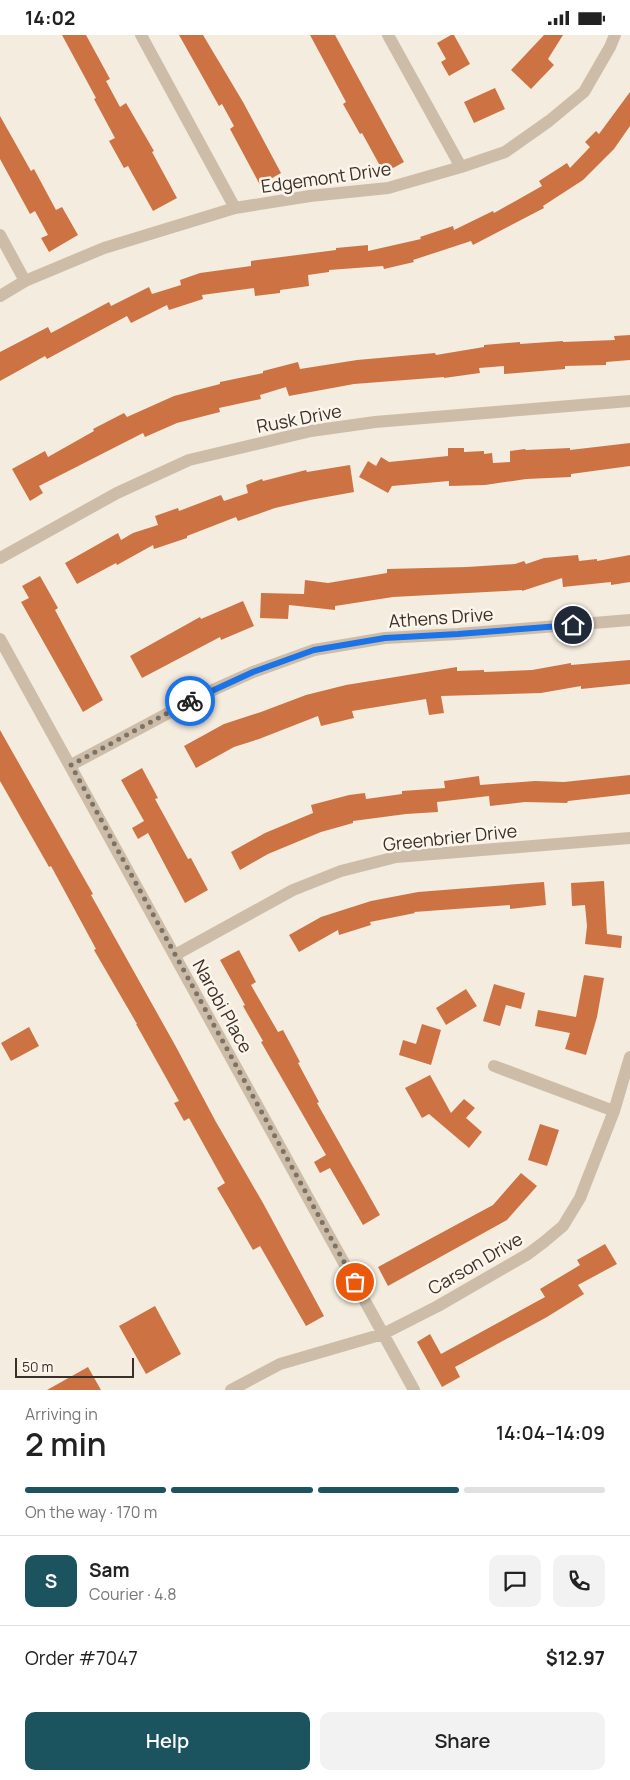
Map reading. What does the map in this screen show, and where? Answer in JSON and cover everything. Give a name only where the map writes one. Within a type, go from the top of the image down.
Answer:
[{"type":"street","points":[[141,35],[235,208]]},
{"type":"street","points":[[388,35],[461,167]]},
{"type":"street","name":"Edgemont Drive","points":[[0,296],[25,281],[104,248],[235,208],[310,196],[388,188],[505,152],[584,92],[615,35]]},
{"type":"street","points":[[0,235],[25,281]]},
{"type":"street","name":"Rusk Drive","points":[[0,559],[117,493],[189,460],[311,431],[375,422],[630,401]]},
{"type":"street","name":"Athens Drive","points":[[71,765],[204,694],[253,672],[314,650],[385,638],[630,620]]},
{"type":"street","name":"Narobi Place","points":[[0,639],[414,1390]]},
{"type":"street","name":"Greenbrier Drive","points":[[175,955],[293,890],[341,871],[396,857],[630,838]]},
{"type":"street","name":"Carson Drive","points":[[231,1390],[280,1364],[383,1334],[438,1306],[528,1254],[563,1226],[580,1198],[614,1111],[630,1057]]},
{"type":"street","points":[[494,1066],[614,1111]]},
{"type":"building","points":[[62,35],[86,35],[110,79],[106,81],[120,107],[126,103],[154,151],[152,152],[177,198],[153,211],[128,166],[124,168],[109,141],[115,138]]},
{"type":"building","points":[[179,35],[203,35],[243,102],[281,173],[260,185],[230,129],[234,126],[222,104],[219,106]]},
{"type":"building","points":[[310,35],[335,35],[404,162],[384,173],[362,133],[360,134],[343,104],[346,102]]},
{"type":"building","points":[[454,35],[470,64],[449,76],[441,62],[446,59],[437,43]]},
{"type":"building","points":[[544,35],[563,35],[548,59],[554,65],[531,89],[511,70]]},
{"type":"building","points":[[495,88],[505,109],[474,123],[464,102]]},
{"type":"building","points":[[630,92],[630,126],[614,149],[583,180],[543,206],[544,208],[473,245],[471,241],[413,260],[414,262],[384,269],[383,266],[329,270],[329,272],[308,275],[309,286],[280,290],[280,293],[255,296],[254,288],[202,295],[203,299],[169,310],[167,305],[131,323],[127,316],[47,359],[45,356],[0,381],[0,352],[48,327],[51,333],[109,302],[111,306],[149,287],[152,294],[181,285],[180,280],[200,273],[251,266],[251,261],[368,245],[368,251],[421,239],[420,237],[453,226],[454,230],[493,211],[494,213],[542,186],[539,181],[567,163],[570,168],[590,147],[585,142],[596,131],[599,134]]},
{"type":"building","points":[[0,116],[31,171],[34,169],[56,210],[62,207],[78,235],[49,252],[41,238],[48,235],[35,211],[30,214],[0,159]]},
{"type":"building","points":[[630,335],[630,360],[606,362],[606,365],[565,366],[565,369],[504,374],[504,366],[479,368],[480,373],[444,378],[354,384],[289,396],[286,387],[260,395],[261,399],[219,408],[220,412],[177,423],[145,437],[143,433],[39,486],[43,493],[30,501],[12,469],[45,451],[48,457],[94,431],[93,429],[124,413],[127,417],[174,396],[298,362],[300,369],[357,360],[435,353],[436,355],[484,347],[484,345],[520,342],[520,344],[615,340],[614,336]]},
{"type":"building","points":[[630,443],[630,466],[571,474],[571,477],[526,479],[485,485],[449,486],[449,481],[392,486],[388,493],[359,477],[368,461],[376,466],[381,457],[389,462],[448,456],[448,448],[464,448],[464,452],[484,451],[484,454],[492,453],[493,463],[510,462],[510,451],[570,448],[570,450]]},
{"type":"building","points":[[350,465],[354,492],[275,508],[238,521],[236,517],[187,536],[187,538],[154,549],[153,545],[77,584],[65,563],[118,533],[121,540],[133,533],[158,525],[155,516],[178,508],[179,511],[221,495],[224,501],[248,493],[246,485],[262,479],[263,481],[306,470],[307,472]]},
{"type":"building","points":[[578,555],[579,561],[597,559],[597,561],[630,555],[630,582],[611,585],[611,582],[563,587],[562,578],[522,591],[393,597],[335,606],[335,610],[289,605],[288,619],[260,618],[261,593],[304,594],[305,580],[328,583],[387,573],[387,569],[467,567],[515,564],[524,561],[526,564],[544,558]]},
{"type":"building","points":[[40,576],[58,608],[55,610],[103,700],[83,712],[21,602],[29,598],[22,586]]},
{"type":"building","points":[[243,601],[254,626],[221,640],[220,637],[142,678],[130,656],[200,617],[201,619]]},
{"type":"building","points":[[630,660],[630,684],[581,689],[581,686],[541,693],[441,696],[444,713],[429,715],[426,699],[352,711],[354,718],[321,726],[318,716],[234,747],[196,768],[184,746],[224,724],[306,695],[346,685],[457,667],[457,671],[484,670],[484,672],[532,670],[571,663],[571,665]]},
{"type":"building","points":[[0,730],[93,894],[91,895],[324,1316],[306,1326],[260,1246],[253,1250],[217,1188],[225,1183],[189,1118],[184,1121],[174,1103],[179,1101],[94,950],[96,949],[51,866],[49,867],[0,781]]},
{"type":"building","points":[[142,768],[158,798],[155,799],[188,859],[191,858],[208,890],[185,903],[148,833],[138,839],[132,828],[144,821],[121,780]]},
{"type":"building","points":[[630,775],[630,794],[568,801],[567,803],[525,802],[490,806],[489,796],[437,802],[438,812],[353,821],[353,823],[321,832],[268,854],[240,870],[231,852],[265,833],[313,813],[311,805],[349,795],[365,793],[366,799],[402,794],[402,791],[445,788],[444,781],[479,776],[480,785],[535,781],[564,782]]},
{"type":"building","points":[[604,881],[607,934],[622,936],[621,948],[585,944],[587,926],[585,905],[572,906],[571,883]]},
{"type":"building","points":[[544,882],[546,905],[510,909],[510,905],[414,912],[370,922],[371,925],[339,935],[338,930],[299,952],[289,935],[321,917],[371,901],[418,892]]},
{"type":"building","points":[[239,950],[256,982],[251,985],[278,1032],[283,1030],[319,1102],[317,1103],[380,1215],[363,1225],[330,1168],[320,1173],[314,1162],[326,1155],[261,1042],[263,1041],[243,1006],[245,1005],[220,960]]},
{"type":"building","points":[[584,975],[604,978],[597,1017],[586,1055],[565,1049],[570,1033],[535,1026],[538,1010],[576,1017]]},
{"type":"building","points":[[494,984],[525,993],[521,1009],[506,1005],[500,1026],[483,1021]]},
{"type":"building","points":[[466,989],[477,1006],[446,1025],[436,1008]]},
{"type":"building","points":[[422,1024],[441,1030],[431,1065],[399,1055],[403,1040],[416,1044]]},
{"type":"building","points":[[29,1027],[39,1046],[11,1061],[1,1043]]},
{"type":"building","points":[[430,1075],[451,1113],[464,1099],[475,1108],[466,1118],[482,1132],[469,1148],[429,1114],[422,1118],[405,1088]]},
{"type":"building","points":[[540,1124],[559,1130],[547,1166],[528,1160]]},
{"type":"building","points":[[521,1173],[537,1186],[507,1220],[388,1286],[378,1267],[493,1205]]},
{"type":"building","points":[[605,1244],[617,1264],[578,1285],[584,1294],[547,1317],[455,1367],[460,1377],[442,1387],[417,1342],[430,1334],[441,1354],[545,1297],[540,1289],[580,1265],[577,1260]]},
{"type":"building","points":[[155,1306],[181,1354],[146,1374],[119,1326]]},
{"type":"building","points":[[88,1367],[101,1390],[47,1390]]},
{"type":"way so far","points":[[190,701],[71,765],[355,1282]]},
{"type":"route","points":[[190,701],[253,672],[314,650],[385,638],[573,625]]}]
